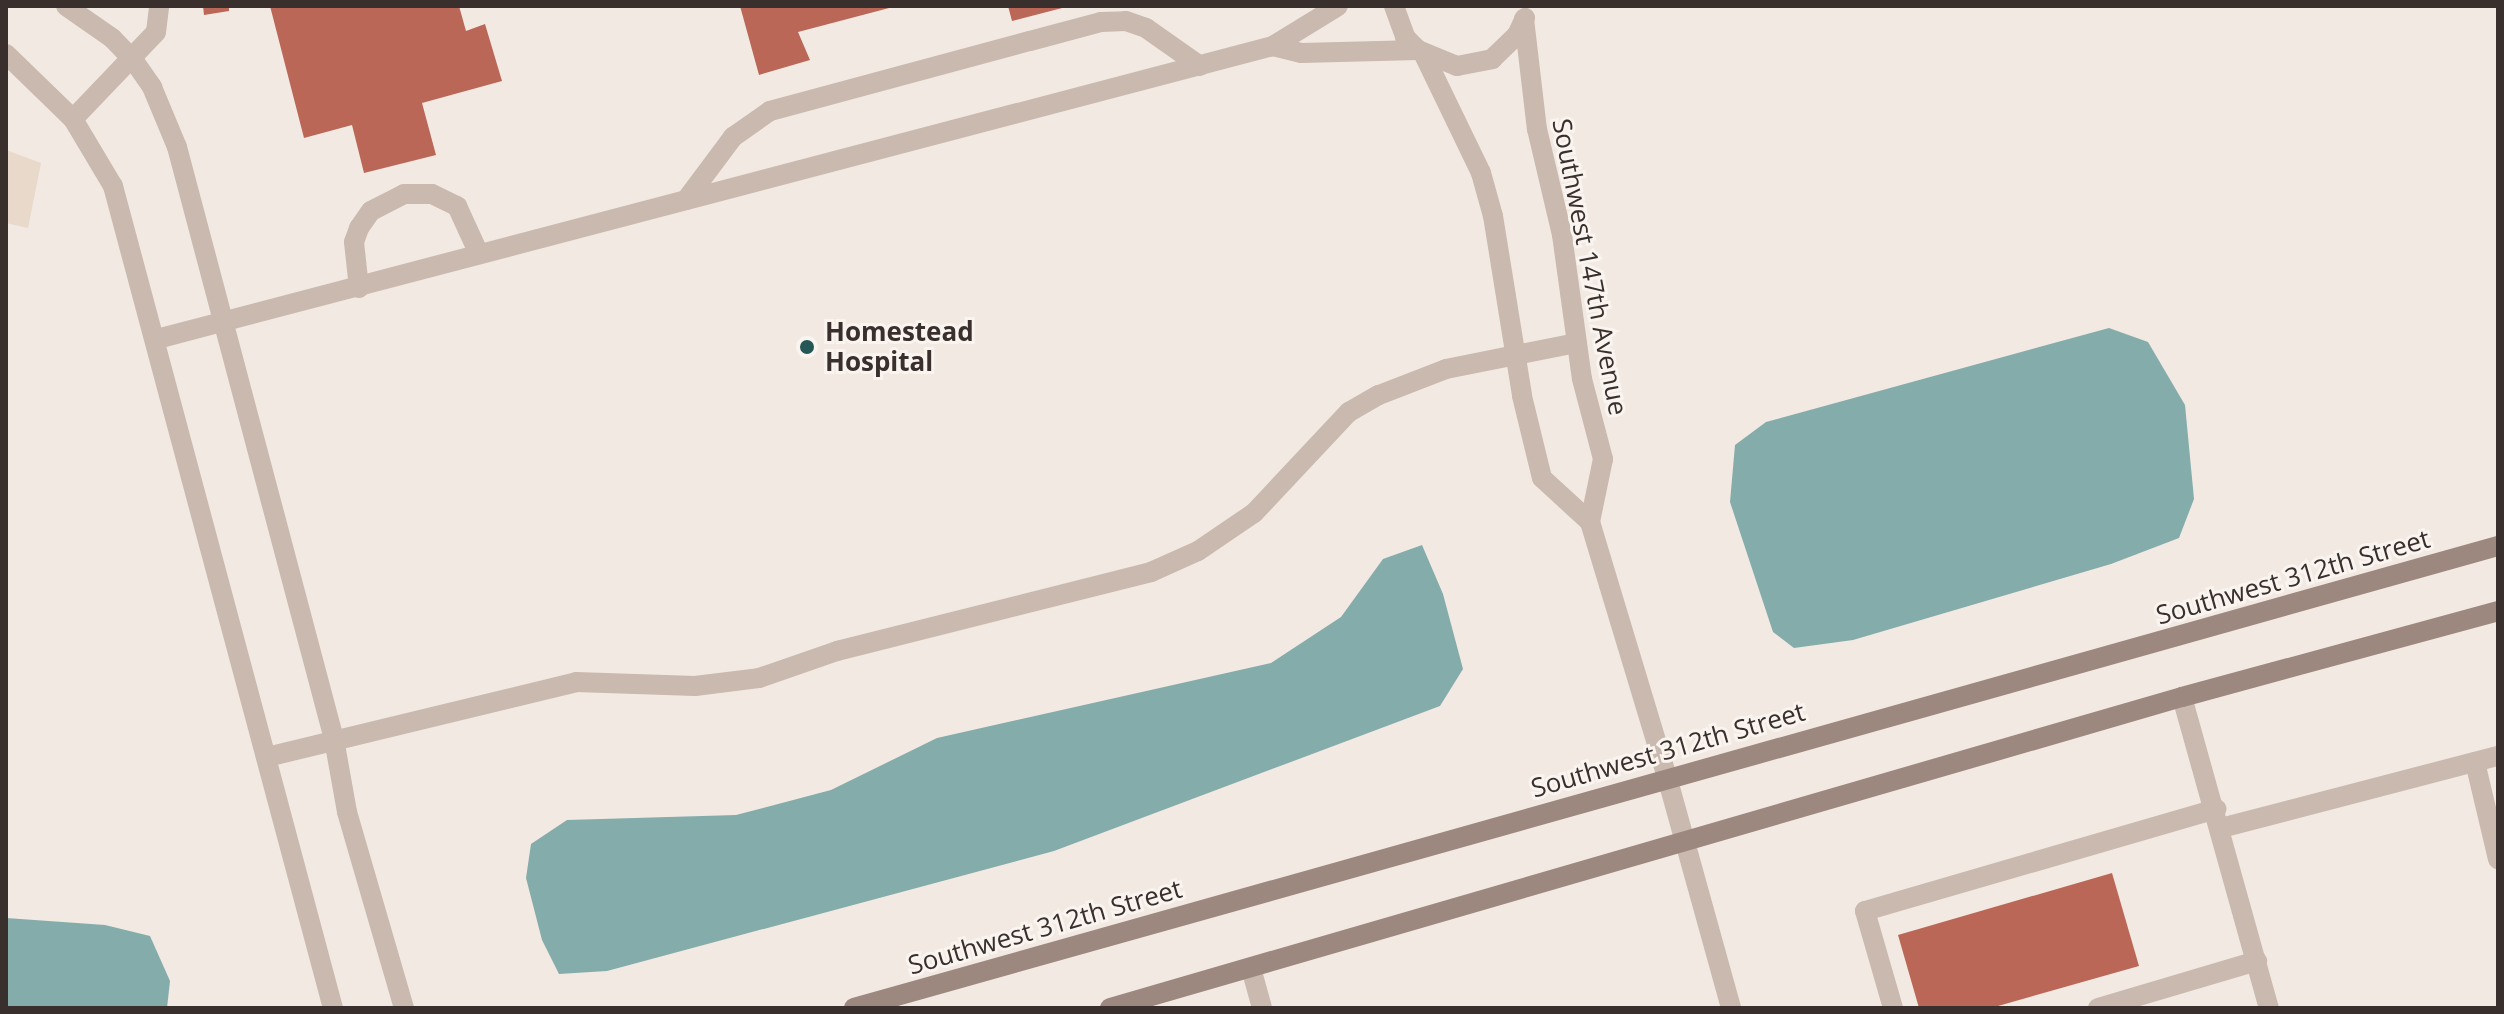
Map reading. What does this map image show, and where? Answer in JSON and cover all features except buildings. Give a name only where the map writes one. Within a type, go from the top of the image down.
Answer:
[{"type":"main road","name":"Southwest 312th Street","points":[[854,1008],[1667,777],[2498,546]]},
{"type":"main road","points":[[1110,1008],[2182,697],[2498,611]]},
{"type":"street","points":[[66,6],[112,38],[134,61],[152,87],[177,147],[334,739],[347,812],[404,1008]]},
{"type":"street","points":[[73,119],[134,61],[156,32],[159,6]]},
{"type":"street","points":[[157,339],[1273,46],[1338,6]]},
{"type":"street","points":[[1394,6],[1405,37],[1421,53],[1481,173],[1496,229],[1514,355],[1542,478],[1590,522]]},
{"type":"street","points":[[1273,46],[1301,53],[1421,53],[1457,66],[1492,59],[1506,48],[1525,13]]},
{"type":"street","name":"Southwest 147th Avenue","points":[[1525,13],[1537,129],[1562,235],[1576,343],[1603,459],[1590,522],[1686,842],[1731,1008]]},
{"type":"street","points":[[686,200],[733,137],[770,111],[1044,37],[1126,21],[1146,28],[1200,66]]},
{"type":"street","points":[[6,54],[73,119],[113,186],[157,339],[333,1008]]},
{"type":"street","points":[[359,288],[354,242],[359,228],[371,211],[404,194],[432,194],[457,206],[479,254]]},
{"type":"street","points":[[267,757],[576,682],[695,686],[759,678],[837,651],[1151,572],[1198,551],[1254,513],[1349,412],[1408,381],[1576,343]]},
{"type":"street","points":[[2182,697],[2269,1008]]},
{"type":"street","points":[[1893,1008],[1865,911],[2218,818],[2498,756]]},
{"type":"street","points":[[2475,762],[2498,859]]},
{"type":"street","points":[[2098,1008],[2257,961]]},
{"type":"street","points":[[1251,968],[1262,1008]]},
{"type":"shaded area","points":[[6,150],[41,163],[28,228],[6,223]]},
{"type":"water","points":[[2109,328],[2148,342],[2185,405],[2194,499],[2179,538],[2111,564],[1853,640],[1794,648],[1773,632],[1730,502],[1735,445],[1766,422]]},
{"type":"water","points":[[1422,545],[1443,594],[1463,669],[1440,706],[1054,851],[607,971],[559,974],[542,940],[526,878],[531,844],[567,820],[736,815],[831,790],[937,738],[1271,663],[1341,617],[1383,559]]},
{"type":"water","points":[[6,918],[105,925],[150,936],[170,981],[167,1008],[6,1008]]},
{"type":"place","name":"Homestead Hospital","points":[[807,347]]}]
